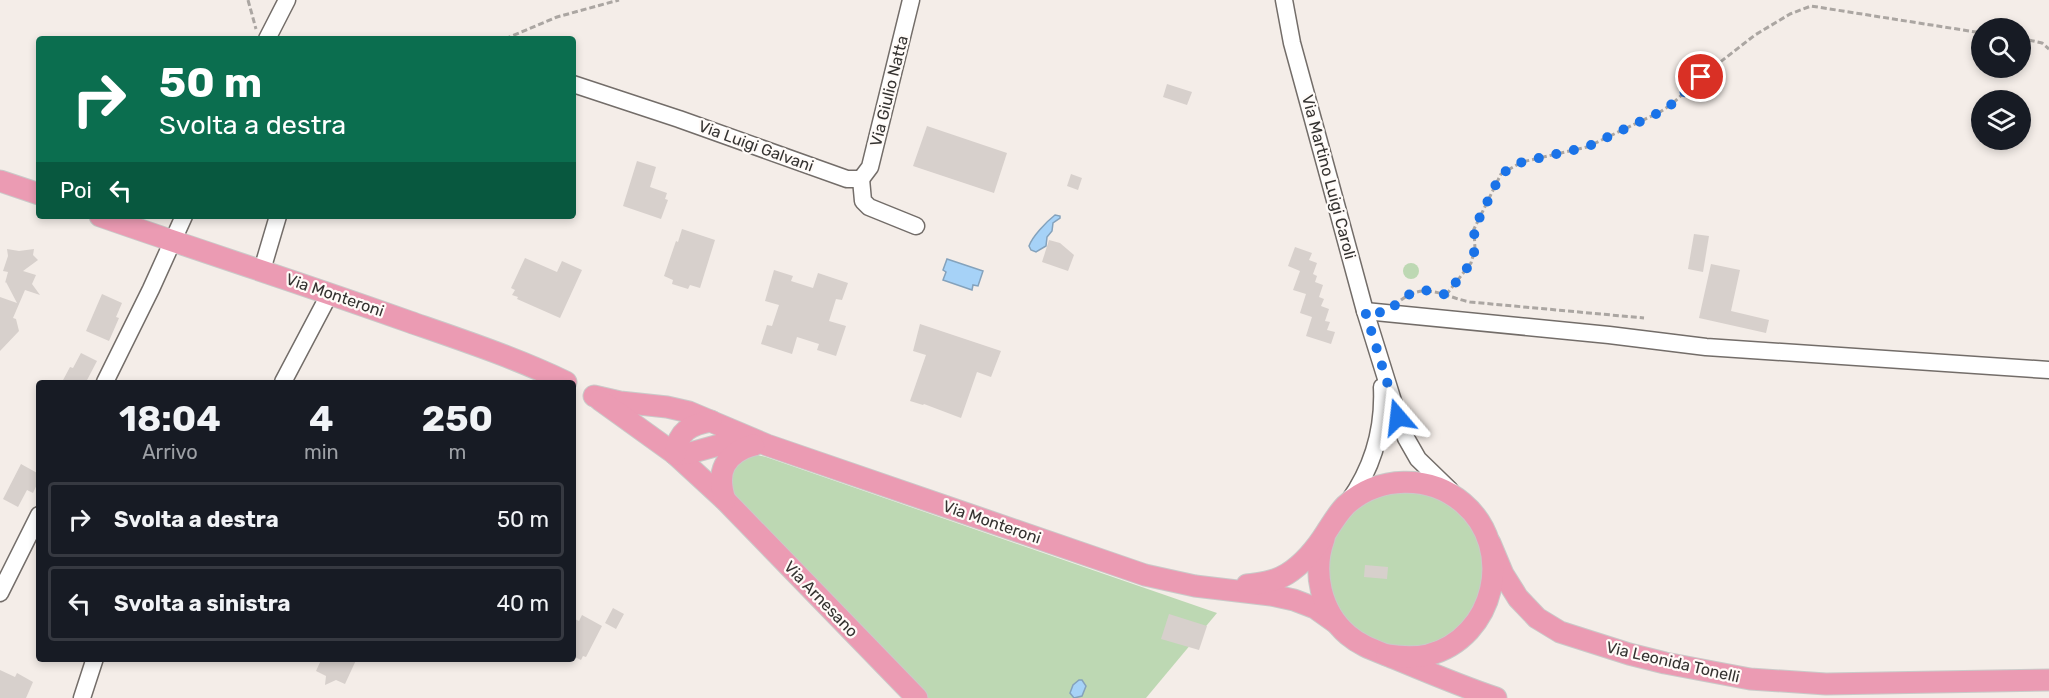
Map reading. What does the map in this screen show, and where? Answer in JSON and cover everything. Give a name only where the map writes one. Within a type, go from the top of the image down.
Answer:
[{"type":"main road","points":[[0,181],[36,193]]},
{"type":"main road","name":"Via Monteroni","points":[[108,219],[330,293],[483,348],[562,380]]},
{"type":"main road","name":"Via Monteroni","points":[[576,387],[594,396],[675,454],[725,500]]},
{"type":"main road","name":"Via Monteroni","points":[[594,396],[667,407],[711,421],[761,445],[1145,575],[1220,590],[1294,600],[1315,608],[1359,643],[1454,684],[1497,698]]},
{"type":"main road","points":[[675,454],[676,444],[684,432],[697,423],[711,421]]},
{"type":"main road","name":"Via Monteroni","points":[[675,454],[690,453],[719,445],[761,445]]},
{"type":"main road","points":[[725,500],[721,486],[722,472],[728,459],[738,452],[761,445]]},
{"type":"main road","name":"Via Monteroni","points":[[1220,590],[1273,581],[1287,574],[1305,559],[1346,506],[1363,493],[1383,484],[1404,482],[1436,487],[1464,503],[1478,520],[1490,543],[1494,563],[1493,584],[1487,604],[1478,621],[1464,636],[1447,648],[1428,655],[1407,657],[1387,655]]},
{"type":"main road","name":"Via Arnesano","points":[[725,500],[905,694]]},
{"type":"main road","name":"Via Monteroni","points":[[1326,532],[1320,549],[1320,584],[1326,604],[1336,623]]},
{"type":"main road","name":"Via Leonida Tonelli","points":[[1490,543],[1503,574],[1518,598],[1537,618],[1560,632],[1665,663],[1750,679],[1826,684],[2049,680]]},
{"type":"street","points":[[262,36],[287,0]]},
{"type":"street","name":"Via Giulio Natta","points":[[861,179],[870,167],[912,0]]},
{"type":"street","name":"Via Martino Luigi Caroli","points":[[1284,0],[1292,43],[1365,311],[1406,438],[1418,459],[1464,503]]},
{"type":"street","name":"Via Luigi Galvani","points":[[576,85],[847,179],[861,179]]},
{"type":"street","points":[[861,179],[863,201],[869,207],[916,226]]},
{"type":"street","points":[[106,380],[183,219]]},
{"type":"street","points":[[262,270],[277,219]]},
{"type":"street","points":[[284,380],[330,293]]},
{"type":"street","points":[[1365,311],[1609,334],[1706,347],[2049,370]]},
{"type":"street","name":"Via Martino Luigi Caroli","points":[[1346,506],[1370,464],[1380,433],[1383,402],[1378,354]]},
{"type":"street","points":[[0,593],[36,521]]},
{"type":"street","points":[[82,698],[94,662]]},
{"type":"path","points":[[248,0],[262,36]]},
{"type":"path","points":[[511,36],[556,17],[619,0]]},
{"type":"path","points":[[1446,295],[1471,263],[1475,249],[1474,229],[1501,174],[1522,162],[1587,147],[1660,112],[1755,35],[1790,14],[1811,6],[1971,31]]},
{"type":"path","points":[[2031,40],[2042,43],[2049,49]]},
{"type":"path","points":[[1387,313],[1409,294],[1422,290],[1434,290],[1470,302],[1644,318]]},
{"type":"green space","points":[[1408,263],[1414,263],[1419,271],[1417,277],[1408,279],[1403,274],[1403,268]]},
{"type":"green space","points":[[757,455],[1217,613],[1146,698],[928,698],[731,495],[728,470],[746,456]]},
{"type":"green space","points":[[1406,491],[1436,497],[1461,514],[1478,539],[1484,569],[1478,599],[1461,624],[1436,641],[1406,647],[1376,641],[1351,624],[1334,599],[1328,569],[1334,539],[1351,514],[1376,497]]},
{"type":"water","points":[[1055,215],[1060,218],[1053,223],[1046,246],[1036,252],[1031,250],[1029,246],[1033,238]]},
{"type":"water","points":[[947,259],[983,271],[978,286],[973,285],[972,290],[943,280],[946,272],[943,270]]},
{"type":"water","points":[[1082,680],[1086,686],[1082,696],[1074,698],[1070,693],[1073,685]]},
{"type":"building","points":[[1167,84],[1192,92],[1187,105],[1163,97]]},
{"type":"building","points":[[927,126],[1007,153],[994,193],[913,166]]},
{"type":"building","points":[[637,161],[656,167],[650,187],[667,193],[665,199],[668,200],[661,219],[623,206]]},
{"type":"building","points":[[1071,174],[1082,178],[1078,190],[1067,186]]},
{"type":"building","points":[[682,229],[715,240],[700,288],[690,285],[688,289],[672,284],[673,280],[664,276]]},
{"type":"building","points":[[1694,234],[1709,236],[1703,272],[1688,269]]},
{"type":"building","points":[[1049,240],[1060,243],[1074,255],[1068,271],[1042,262]]},
{"type":"building","points":[[1295,247],[1312,253],[1309,260],[1317,263],[1313,274],[1317,276],[1315,282],[1323,285],[1319,297],[1324,299],[1321,306],[1329,309],[1325,321],[1330,322],[1327,330],[1335,332],[1331,344],[1306,336],[1312,317],[1300,313],[1306,294],[1293,290],[1300,271],[1288,266]]},
{"type":"building","points":[[7,249],[19,251],[34,249],[33,255],[38,260],[23,271],[36,275],[32,284],[40,295],[25,290],[13,318],[16,319],[19,331],[0,351],[0,297],[17,303],[5,283],[8,272],[3,271],[8,256]]},
{"type":"building","points":[[525,258],[557,272],[562,261],[582,270],[560,318],[512,295],[515,290],[511,288]]},
{"type":"building","points":[[1711,264],[1740,270],[1731,311],[1769,320],[1766,333],[1699,318]]},
{"type":"building","points":[[774,270],[793,276],[791,281],[813,288],[818,273],[848,283],[842,300],[836,299],[829,321],[846,326],[836,356],[817,350],[819,344],[797,337],[792,354],[761,344],[767,325],[772,326],[779,305],[765,301]]},
{"type":"building","points":[[102,294],[122,303],[116,317],[119,318],[109,341],[86,331]]},
{"type":"building","points":[[920,324],[1001,351],[991,377],[977,372],[961,418],[910,401],[926,355],[913,351]]},
{"type":"building","points":[[81,353],[97,361],[87,380],[63,380],[70,367],[73,368]]},
{"type":"building","points":[[21,464],[36,472],[36,486],[33,493],[27,490],[18,507],[3,499]]},
{"type":"building","points":[[1365,565],[1388,567],[1387,579],[1364,577]]},
{"type":"building","points":[[613,608],[624,614],[616,629],[605,623]]},
{"type":"building","points":[[1169,614],[1207,626],[1199,650],[1161,639]]},
{"type":"building","points":[[582,615],[602,626],[586,657],[583,656],[581,660],[576,658],[576,620],[579,621]]},
{"type":"building","points":[[320,662],[355,662],[345,684],[336,680],[325,685],[326,676],[316,671]]},
{"type":"building","points":[[0,670],[15,677],[17,673],[33,682],[26,698],[0,698]]},
{"type":"route","points":[[1398,417],[1365,311],[1387,313],[1409,294],[1422,290],[1434,290],[1446,295],[1471,263],[1475,249],[1474,229],[1501,174],[1511,167],[1522,162],[1587,147],[1660,112],[1701,77]]}]
